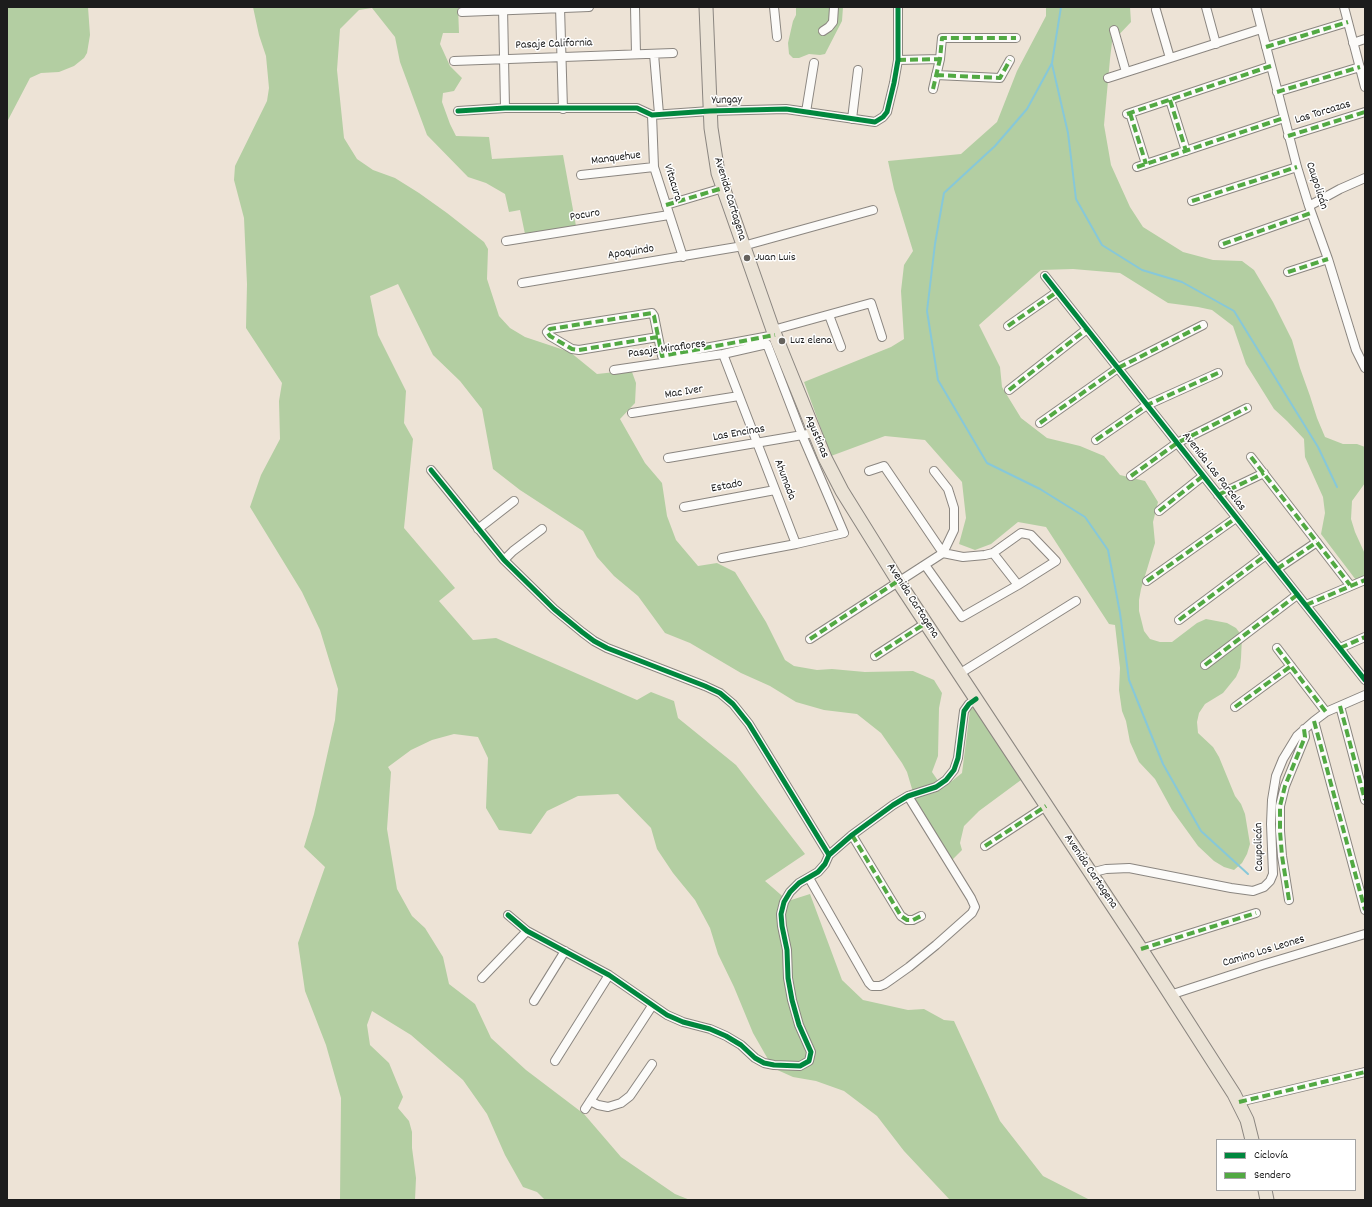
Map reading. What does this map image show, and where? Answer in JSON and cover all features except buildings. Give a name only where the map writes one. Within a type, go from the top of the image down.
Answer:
[{"type":"main road","name":"Avenida Cartagena","points":[[706,7],[710,111],[712,140],[716,162],[723,188],[808,434],[825,458],[842,491],[898,581],[1141,949],[1239,1102],[1247,1120],[1252,1139]]},
{"type":"street","points":[[462,12],[503,9],[589,7]]},
{"type":"street","points":[[635,7],[636,54]]},
{"type":"street","points":[[774,7],[777,37]]},
{"type":"street","points":[[823,31],[833,22],[834,7]]},
{"type":"street","name":"Yungay","points":[[458,111],[505,108],[637,108],[655,114],[786,109],[872,122],[880,120],[885,115],[894,83],[898,60],[898,7]]},
{"type":"street","points":[[1206,7],[1216,44]]},
{"type":"street","name":"Caupolicán","points":[[1256,7],[1297,167],[1310,210],[1328,259],[1356,350],[1365,368]]},
{"type":"street","points":[[1344,7],[1365,87]]},
{"type":"street","points":[[560,8],[563,109]]},
{"type":"street","points":[[503,9],[505,108]]},
{"type":"street","points":[[1156,10],[1170,58]]},
{"type":"street","points":[[1266,47],[1348,22]]},
{"type":"street","points":[[1108,78],[1261,29]]},
{"type":"street","points":[[1114,30],[1126,72]]},
{"type":"street","points":[[933,89],[940,59],[942,38],[1016,38]]},
{"type":"street","points":[[1353,42],[1365,39]]},
{"type":"street","name":"Pasaje California","points":[[454,61],[673,53]]},
{"type":"street","points":[[654,54],[655,114]]},
{"type":"street","points":[[898,60],[940,59]]},
{"type":"street","points":[[936,75],[1000,78],[1010,60]]},
{"type":"street","points":[[806,112],[814,63]]},
{"type":"street","points":[[1146,164],[1128,114],[1271,66]]},
{"type":"street","points":[[1277,92],[1360,67]]},
{"type":"street","points":[[852,119],[858,70]]},
{"type":"street","points":[[1170,100],[1186,151]]},
{"type":"street","name":"Las Torcazas","points":[[1288,136],[1365,112]]},
{"type":"street","name":"Vitacura","points":[[655,114],[654,167],[683,257]]},
{"type":"street","points":[[1137,167],[1284,118]]},
{"type":"street","name":"Manquehue","points":[[581,175],[654,167]]},
{"type":"street","points":[[1192,201],[1297,167]]},
{"type":"street","points":[[1223,244],[1310,210],[1365,178]]},
{"type":"street","points":[[666,205],[723,188]]},
{"type":"street","name":"Apoquindo","points":[[522,283],[743,246],[874,210]]},
{"type":"street","name":"Pocuro","points":[[506,241],[669,215]]},
{"type":"street","points":[[1288,272],[1328,259]]},
{"type":"street","name":"Avenida Las Parcelas","points":[[1045,276],[1365,680]]},
{"type":"street","points":[[1008,326],[1057,292]]},
{"type":"street","points":[[658,337],[579,350],[572,349],[550,336],[547,332],[550,329],[649,312],[654,316],[662,356],[774,332],[829,314],[871,303],[882,337]]},
{"type":"street","points":[[829,314],[841,347]]},
{"type":"street","points":[[1040,423],[1118,368],[1203,325]]},
{"type":"street","points":[[1009,390],[1087,329]]},
{"type":"street","name":"Agustinas","points":[[723,354],[767,344],[808,434],[844,533],[796,544]]},
{"type":"street","name":"Pasaje Miraflores","points":[[614,370],[723,354]]},
{"type":"street","name":"Ahumada","points":[[723,354],[796,544]]},
{"type":"street","points":[[1096,440],[1147,405],[1218,373]]},
{"type":"street","name":"Mac Iver","points":[[632,413],[739,396]]},
{"type":"street","points":[[1131,476],[1177,443],[1247,408]]},
{"type":"street","name":"Las Encinas","points":[[668,458],[808,434]]},
{"type":"street","points":[[1251,457],[1350,585]]},
{"type":"street","points":[[869,471],[884,466],[943,553],[970,557],[993,553],[1021,533],[1031,535],[1056,561],[962,617],[925,565]]},
{"type":"street","points":[[431,470],[504,560],[554,609],[594,641],[607,648],[705,686],[720,693],[733,704],[749,724],[829,854]]},
{"type":"street","points":[[810,639],[943,553],[954,530],[954,508],[948,489],[934,471]]},
{"type":"street","points":[[1218,495],[1264,473]]},
{"type":"street","points":[[1159,511],[1203,476]]},
{"type":"street","name":"Estado","points":[[684,507],[775,490]]},
{"type":"street","points":[[478,528],[514,500]]},
{"type":"street","points":[[1147,581],[1236,518]]},
{"type":"street","points":[[504,560],[513,551],[542,529]]},
{"type":"street","points":[[1277,569],[1317,542]]},
{"type":"street","points":[[722,558],[796,544]]},
{"type":"street","points":[[993,553],[1018,585]]},
{"type":"street","points":[[1179,620],[1266,555]]},
{"type":"street","points":[[1306,605],[1350,585],[1365,580]]},
{"type":"street","points":[[1204,665],[1298,595]]},
{"type":"street","points":[[959,674],[1076,601]]},
{"type":"street","points":[[875,656],[926,623]]},
{"type":"street","points":[[1340,648],[1365,637]]},
{"type":"street","points":[[1277,648],[1326,712]]},
{"type":"street","points":[[1235,707],[1291,666]]},
{"type":"street","name":"Caupolicán","points":[[1090,873],[1106,869],[1129,868],[1231,888],[1253,891],[1264,887],[1270,881],[1273,874],[1271,824],[1274,784],[1282,758],[1304,729],[1314,721],[1326,712],[1365,694]]},
{"type":"street","points":[[508,916],[526,931],[608,975],[667,1015],[710,1029],[726,1036],[764,1063],[797,1066],[806,1063],[810,1058],[811,1052],[800,1026],[792,1000],[788,978],[787,950],[781,920],[782,908],[787,897],[794,887],[822,868],[829,854],[852,834],[893,804],[908,796],[936,787],[950,775],[958,758],[964,711],[969,704],[976,699]]},
{"type":"street","points":[[1340,706],[1365,800]]},
{"type":"street","points":[[1314,721],[1365,910]]},
{"type":"street","points":[[1289,900],[1282,856],[1280,806],[1285,786],[1305,737],[1304,729]]},
{"type":"street","points":[[809,878],[872,986],[880,986],[885,984],[936,945],[972,913],[975,907],[971,898],[908,796]]},
{"type":"street","points":[[985,846],[1046,806]]},
{"type":"street","points":[[852,834],[902,916],[907,920],[913,920],[921,916]]},
{"type":"street","points":[[1141,949],[1256,913]]},
{"type":"street","points":[[482,978],[526,931]]},
{"type":"street","name":"Camino Los Leones","points":[[1170,995],[1365,934]]},
{"type":"street","points":[[534,1001],[565,951]]},
{"type":"street","points":[[555,1061],[608,975]]},
{"type":"street","points":[[585,1109],[652,1006]]},
{"type":"street","points":[[590,1101],[598,1105],[608,1107],[622,1103],[630,1096],[652,1064]]},
{"type":"street","points":[[1239,1102],[1365,1072]]},
{"type":"green space","points":[[7,7],[88,7],[90,35],[87,53],[84,58],[74,66],[59,72],[41,73],[30,78],[7,122]]},
{"type":"green space","points":[[253,7],[458,7],[459,33],[443,33],[440,44],[450,66],[462,78],[454,91],[443,93],[442,102],[456,136],[489,137],[492,159],[563,155],[576,226],[525,234],[520,210],[509,212],[505,194],[486,183],[468,177],[427,135],[400,62],[395,37],[372,8],[359,10],[340,29],[337,70],[344,138],[357,159],[373,170],[395,178],[419,193],[484,242],[488,249],[487,279],[499,316],[510,328],[525,337],[570,352],[597,374],[625,371],[632,372],[636,383],[635,403],[620,419],[645,463],[662,483],[667,516],[676,540],[698,566],[717,563],[735,572],[766,622],[785,660],[794,666],[817,670],[832,669],[865,672],[913,671],[934,680],[942,693],[939,708],[938,756],[932,772],[943,788],[962,773],[970,710],[975,706],[1021,780],[979,811],[964,826],[960,843],[962,850],[952,860],[915,799],[907,772],[902,763],[881,733],[857,714],[824,710],[796,702],[770,686],[741,673],[690,643],[665,633],[638,596],[614,576],[597,557],[583,531],[520,490],[493,469],[482,409],[460,381],[433,355],[398,284],[370,296],[378,335],[406,391],[404,423],[413,439],[404,528],[455,588],[439,601],[473,640],[496,638],[637,700],[651,692],[674,701],[678,718],[736,765],[805,854],[765,881],[788,901],[810,894],[842,980],[863,1000],[908,1010],[924,1009],[944,1020],[954,1021],[1000,1121],[1043,1176],[1090,1200],[950,1200],[904,1151],[877,1116],[844,1091],[816,1081],[793,1077],[773,1068],[753,1033],[734,987],[718,954],[710,928],[695,900],[673,873],[657,849],[651,828],[618,794],[578,796],[547,811],[531,834],[499,830],[486,808],[488,758],[478,737],[454,734],[432,740],[411,750],[388,767],[391,772],[387,829],[397,889],[412,916],[425,928],[443,957],[449,984],[475,1004],[491,1038],[526,1070],[584,1114],[621,1157],[675,1194],[690,1200],[545,1200],[537,1192],[523,1187],[505,1155],[487,1114],[463,1080],[411,1035],[372,1011],[367,1025],[370,1045],[389,1063],[403,1097],[398,1108],[409,1121],[412,1132],[412,1148],[416,1178],[415,1200],[340,1200],[341,1098],[326,1045],[305,991],[298,943],[325,867],[304,847],[314,814],[335,720],[338,689],[320,630],[302,592],[250,507],[261,475],[280,439],[279,401],[282,383],[246,328],[247,284],[244,218],[234,180],[235,166],[267,101],[269,88],[266,56],[259,35]]},
{"type":"green space","points":[[796,7],[843,7],[842,21],[825,54],[809,54],[799,58],[793,58],[789,54],[788,43],[793,21],[796,15]]},
{"type":"green space","points":[[1046,7],[1130,7],[1131,22],[1112,42],[1104,125],[1111,165],[1130,207],[1143,227],[1183,252],[1213,260],[1242,261],[1254,270],[1273,302],[1292,340],[1317,418],[1325,437],[1343,444],[1357,444],[1365,447],[1365,483],[1352,501],[1351,519],[1365,554],[1365,575],[1356,580],[1321,534],[1325,513],[1323,497],[1305,457],[1304,439],[1274,409],[1246,364],[1233,326],[1212,310],[1168,303],[1120,273],[1073,269],[1041,270],[979,325],[1000,367],[1002,387],[1021,418],[1047,438],[1080,446],[1104,456],[1120,475],[1145,481],[1158,502],[1153,522],[1155,543],[1139,600],[1139,611],[1144,631],[1150,639],[1160,642],[1172,642],[1197,623],[1206,619],[1227,623],[1236,628],[1242,636],[1240,668],[1236,677],[1223,693],[1205,704],[1199,713],[1197,722],[1198,733],[1213,747],[1219,757],[1235,796],[1241,804],[1245,814],[1250,844],[1242,863],[1234,870],[1224,867],[1214,861],[1198,846],[1172,810],[1155,779],[1139,762],[1130,742],[1126,721],[1122,711],[1119,690],[1120,668],[1115,625],[1109,624],[1046,527],[1018,522],[991,544],[975,550],[959,544],[966,518],[962,482],[925,440],[885,436],[831,456],[804,382],[891,347],[904,339],[901,291],[904,265],[913,251],[894,189],[888,161],[961,154],[997,122],[1017,71],[1046,16]]},
{"type":"waterway","points":[[1061,7],[1052,63],[1027,109],[995,146],[944,193],[935,244],[927,311],[938,380],[987,463],[1040,489],[1085,517],[1108,550],[1120,613],[1129,680],[1163,764],[1201,831],[1248,874]]},
{"type":"waterway","points":[[1052,64],[1068,133],[1076,199],[1102,245],[1142,270],[1182,282],[1234,311],[1318,447],[1337,487]]},
{"type":"marked path","points":[[1266,47],[1348,22]]},
{"type":"marked path","points":[[898,60],[940,59],[942,38],[1016,38]]},
{"type":"marked path","points":[[933,89],[940,59]]},
{"type":"marked path","points":[[936,75],[1000,78],[1010,60]]},
{"type":"marked path","points":[[1127,114],[1271,66]]},
{"type":"marked path","points":[[1277,92],[1360,67]]},
{"type":"marked path","points":[[1170,100],[1186,151]]},
{"type":"marked path","points":[[1288,136],[1365,112]]},
{"type":"marked path","points":[[1130,113],[1146,164]]},
{"type":"marked path","points":[[1137,167],[1284,118]]},
{"type":"marked path","points":[[1192,201],[1297,167]]},
{"type":"marked path","points":[[666,205],[723,188]]},
{"type":"marked path","points":[[1223,244],[1311,213]]},
{"type":"marked path","points":[[1288,272],[1328,259]]},
{"type":"marked path","points":[[1008,326],[1057,292]]},
{"type":"marked path","points":[[658,337],[579,350],[572,349],[550,336],[547,332],[550,329],[652,313],[654,316],[662,356],[775,335]]},
{"type":"marked path","points":[[1040,423],[1118,368],[1203,325]]},
{"type":"marked path","points":[[1009,390],[1087,329]]},
{"type":"marked path","points":[[1096,440],[1147,405],[1218,373]]},
{"type":"marked path","points":[[1131,476],[1177,443],[1247,408]]},
{"type":"marked path","points":[[1251,457],[1350,585]]},
{"type":"marked path","points":[[1218,495],[1264,473]]},
{"type":"marked path","points":[[1159,511],[1203,476]]},
{"type":"marked path","points":[[1147,581],[1236,518]]},
{"type":"marked path","points":[[1277,569],[1317,542]]},
{"type":"marked path","points":[[1179,620],[1266,555]]},
{"type":"marked path","points":[[1306,605],[1365,580]]},
{"type":"marked path","points":[[810,639],[898,581]]},
{"type":"marked path","points":[[1205,665],[1297,595]]},
{"type":"marked path","points":[[875,656],[926,623]]},
{"type":"marked path","points":[[1340,648],[1365,637]]},
{"type":"marked path","points":[[1277,648],[1326,712]]},
{"type":"marked path","points":[[1235,707],[1291,666]]},
{"type":"marked path","points":[[1340,706],[1365,800]]},
{"type":"marked path","points":[[1314,721],[1365,910]]},
{"type":"marked path","points":[[1289,900],[1282,856],[1280,806],[1285,786],[1305,737],[1304,729]]},
{"type":"marked path","points":[[985,846],[1046,806]]},
{"type":"marked path","points":[[852,835],[901,916],[907,920],[913,920],[921,916]]},
{"type":"marked path","points":[[1141,949],[1256,913]]},
{"type":"marked path","points":[[1239,1102],[1365,1072]]},
{"type":"cycle path","points":[[458,111],[505,108],[637,108],[652,115],[710,111],[786,109],[875,122],[883,117],[887,112],[894,83],[898,60],[898,7]]},
{"type":"cycle path","points":[[1045,276],[1365,680]]},
{"type":"cycle path","points":[[431,470],[504,560],[554,609],[582,632],[607,648],[720,693],[733,704],[749,724],[829,855],[852,835],[893,805],[908,796],[936,787],[946,780],[954,770],[958,758],[964,711],[969,704],[976,699]]},
{"type":"cycle path","points":[[508,915],[527,931],[609,975],[667,1015],[683,1022],[710,1029],[726,1036],[741,1045],[755,1058],[764,1063],[800,1066],[809,1061],[811,1052],[799,1025],[792,1000],[788,978],[787,950],[781,914],[784,902],[790,892],[799,883],[818,872],[825,864],[829,855]]},
{"type":"place","name":"Juan Luis","points":[[747,258]]},
{"type":"place","name":"Luz elena","points":[[782,341]]}]
